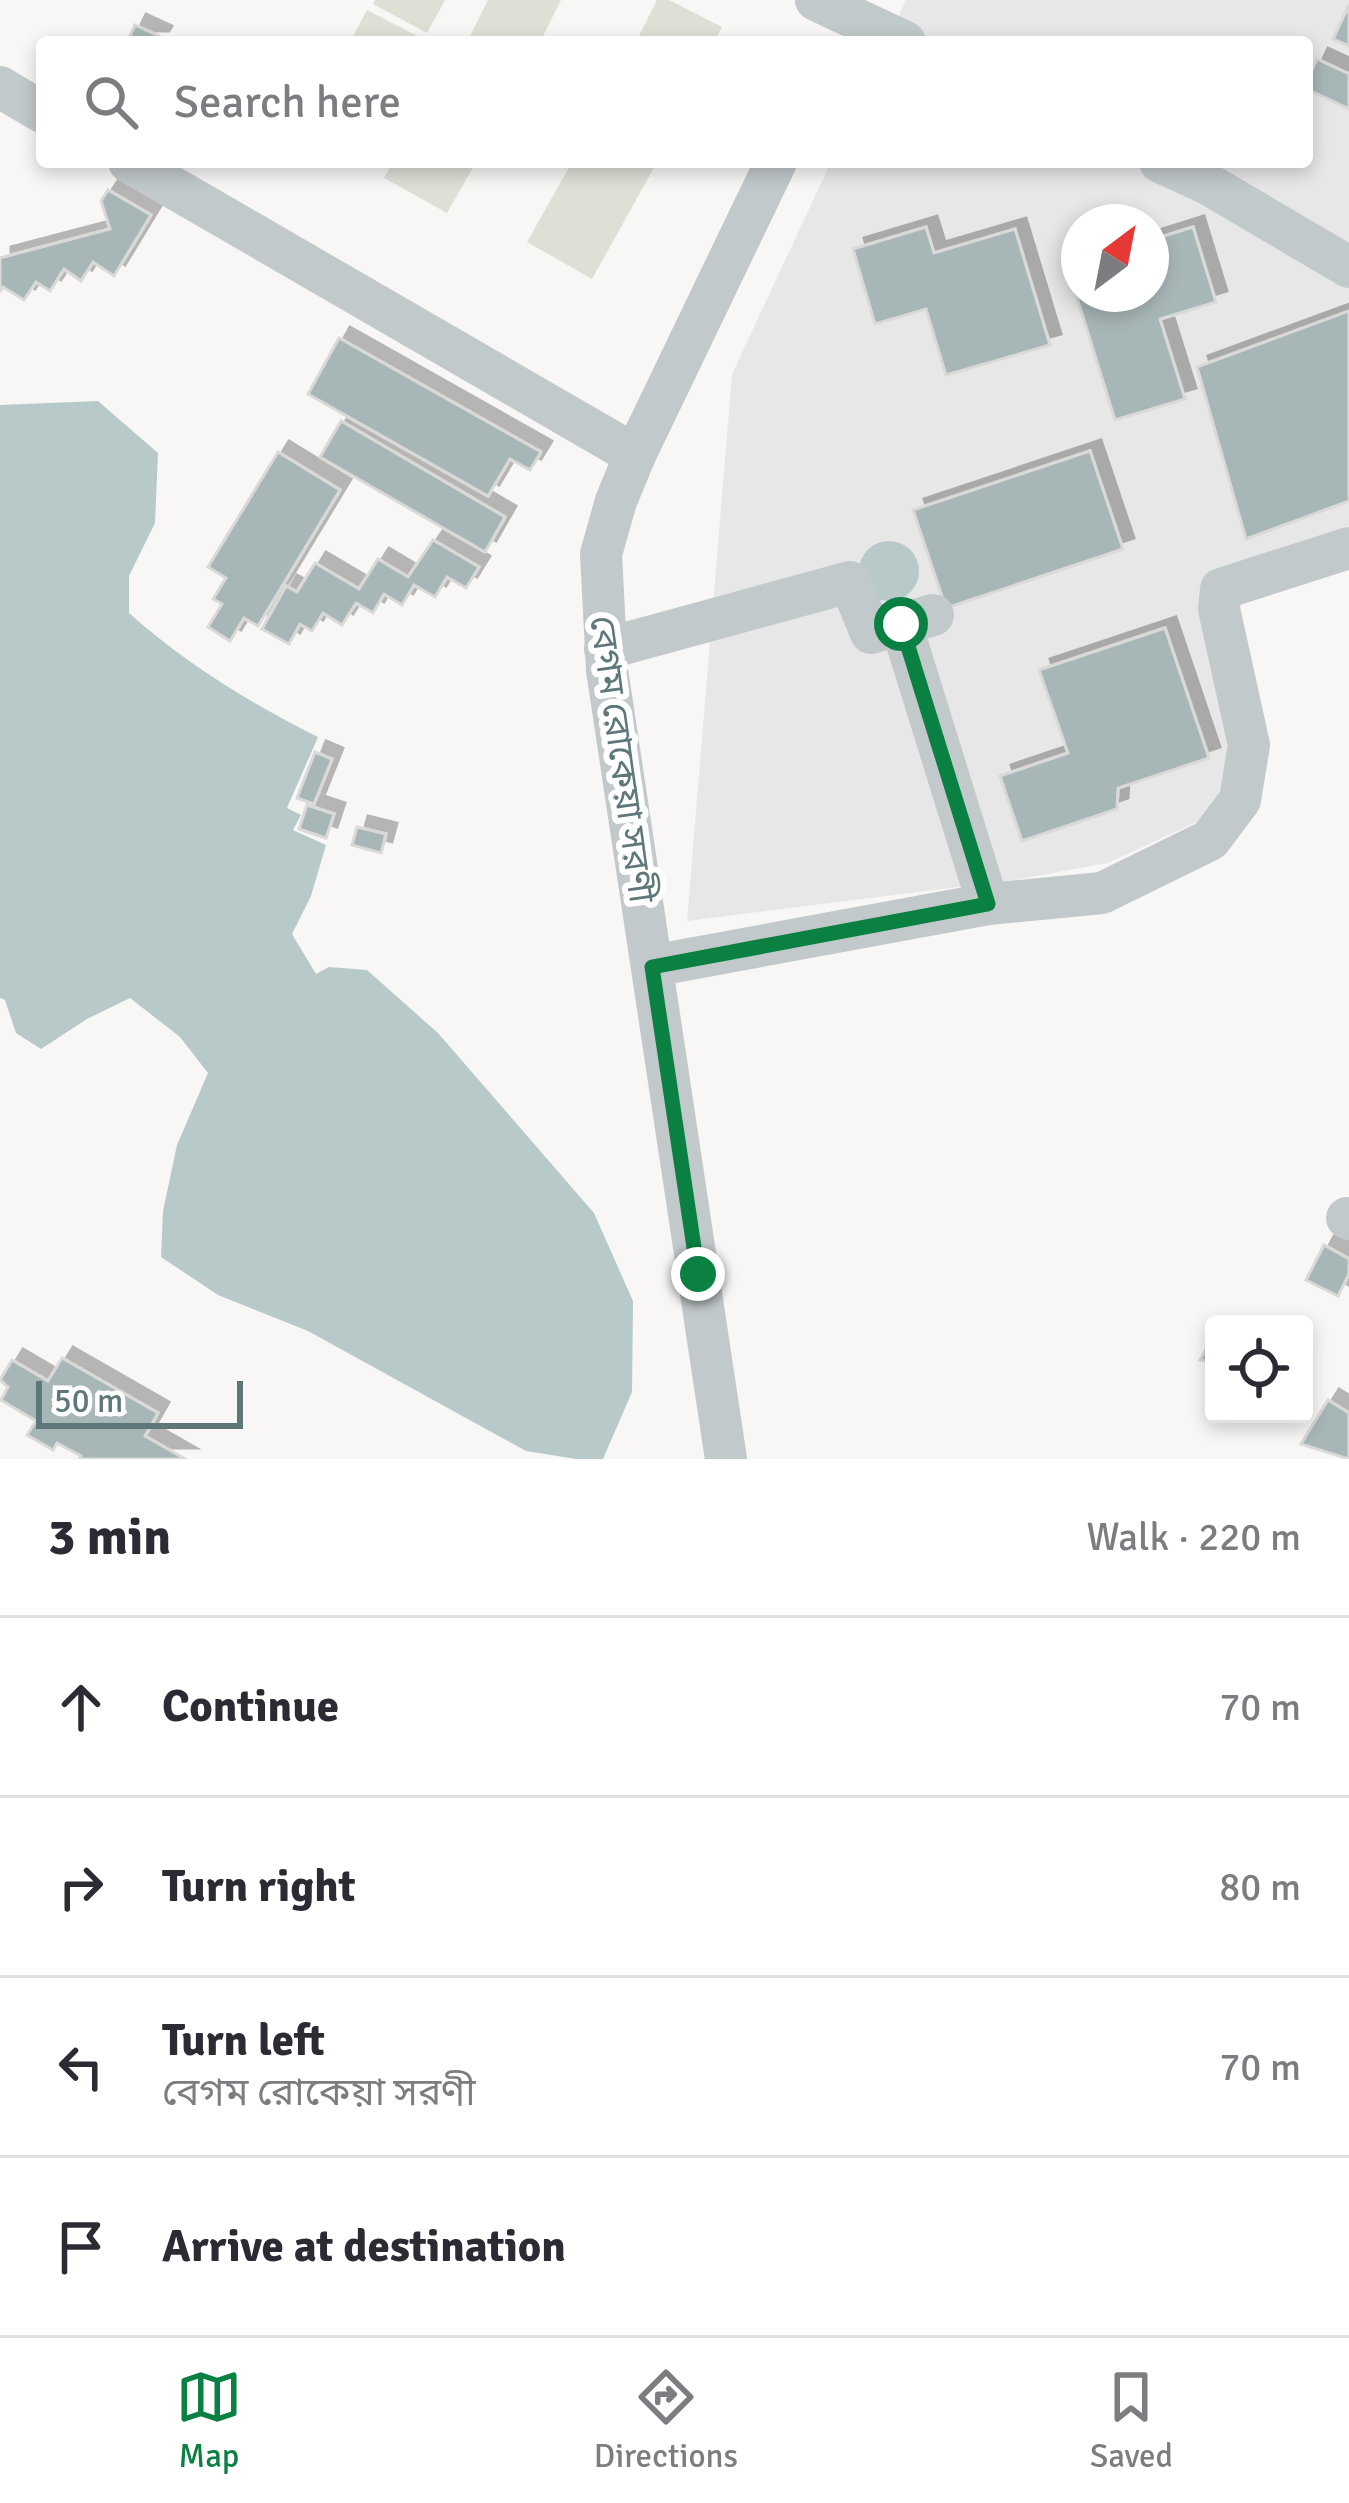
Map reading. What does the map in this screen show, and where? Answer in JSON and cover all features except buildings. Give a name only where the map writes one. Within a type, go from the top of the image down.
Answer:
[{"type":"street","points":[[838,14],[891,36]]},
{"type":"street","points":[[0,88],[36,109]]},
{"type":"street","points":[[139,168],[635,455]]},
{"type":"street","name":"বেগম রোকেয়া সরণী","points":[[726,1459],[605,650],[601,554],[635,455],[773,168]]},
{"type":"street","points":[[1173,168],[1349,267]]},
{"type":"street","points":[[652,967],[988,904],[1102,893],[1210,840],[1240,800],[1249,745],[1219,608],[1221,590],[1349,548]]},
{"type":"street","points":[[605,650],[850,582],[871,633],[917,619],[988,904]]},
{"type":"shaded area","points":[[375,0],[445,0],[427,33],[373,4]]},
{"type":"shaded area","points":[[488,0],[561,0],[543,36],[470,36]]},
{"type":"shaded area","points":[[657,0],[669,0],[722,27],[717,36],[639,36]]},
{"type":"shaded area","points":[[906,0],[1349,0],[1349,526],[1235,567],[1235,738],[1228,787],[1201,820],[1108,863],[1014,880],[687,921],[732,374],[828,168],[1313,168],[1313,36],[890,36]]},
{"type":"shaded area","points":[[367,10],[417,36],[353,36]]},
{"type":"shaded area","points":[[390,168],[473,168],[447,213],[384,178]]},
{"type":"shaded area","points":[[569,168],[654,168],[592,279],[527,242]]},
{"type":"shaded area","points":[[98,401],[158,453],[155,523],[129,576],[129,613],[219,681],[318,737],[287,808],[301,815],[293,830],[326,845],[311,896],[292,934],[316,974],[329,967],[367,970],[438,1033],[594,1213],[633,1301],[632,1392],[603,1459],[526,1451],[308,1331],[218,1295],[161,1257],[163,1211],[177,1145],[208,1073],[180,1037],[130,998],[41,1049],[16,1033],[5,1000],[0,998],[0,405]]},
{"type":"shaded area","points":[[889,541],[910,550],[919,571],[910,592],[889,601],[868,592],[859,571],[868,550]]},
{"type":"route","points":[[698,1274],[652,967],[988,904],[901,624]]}]
